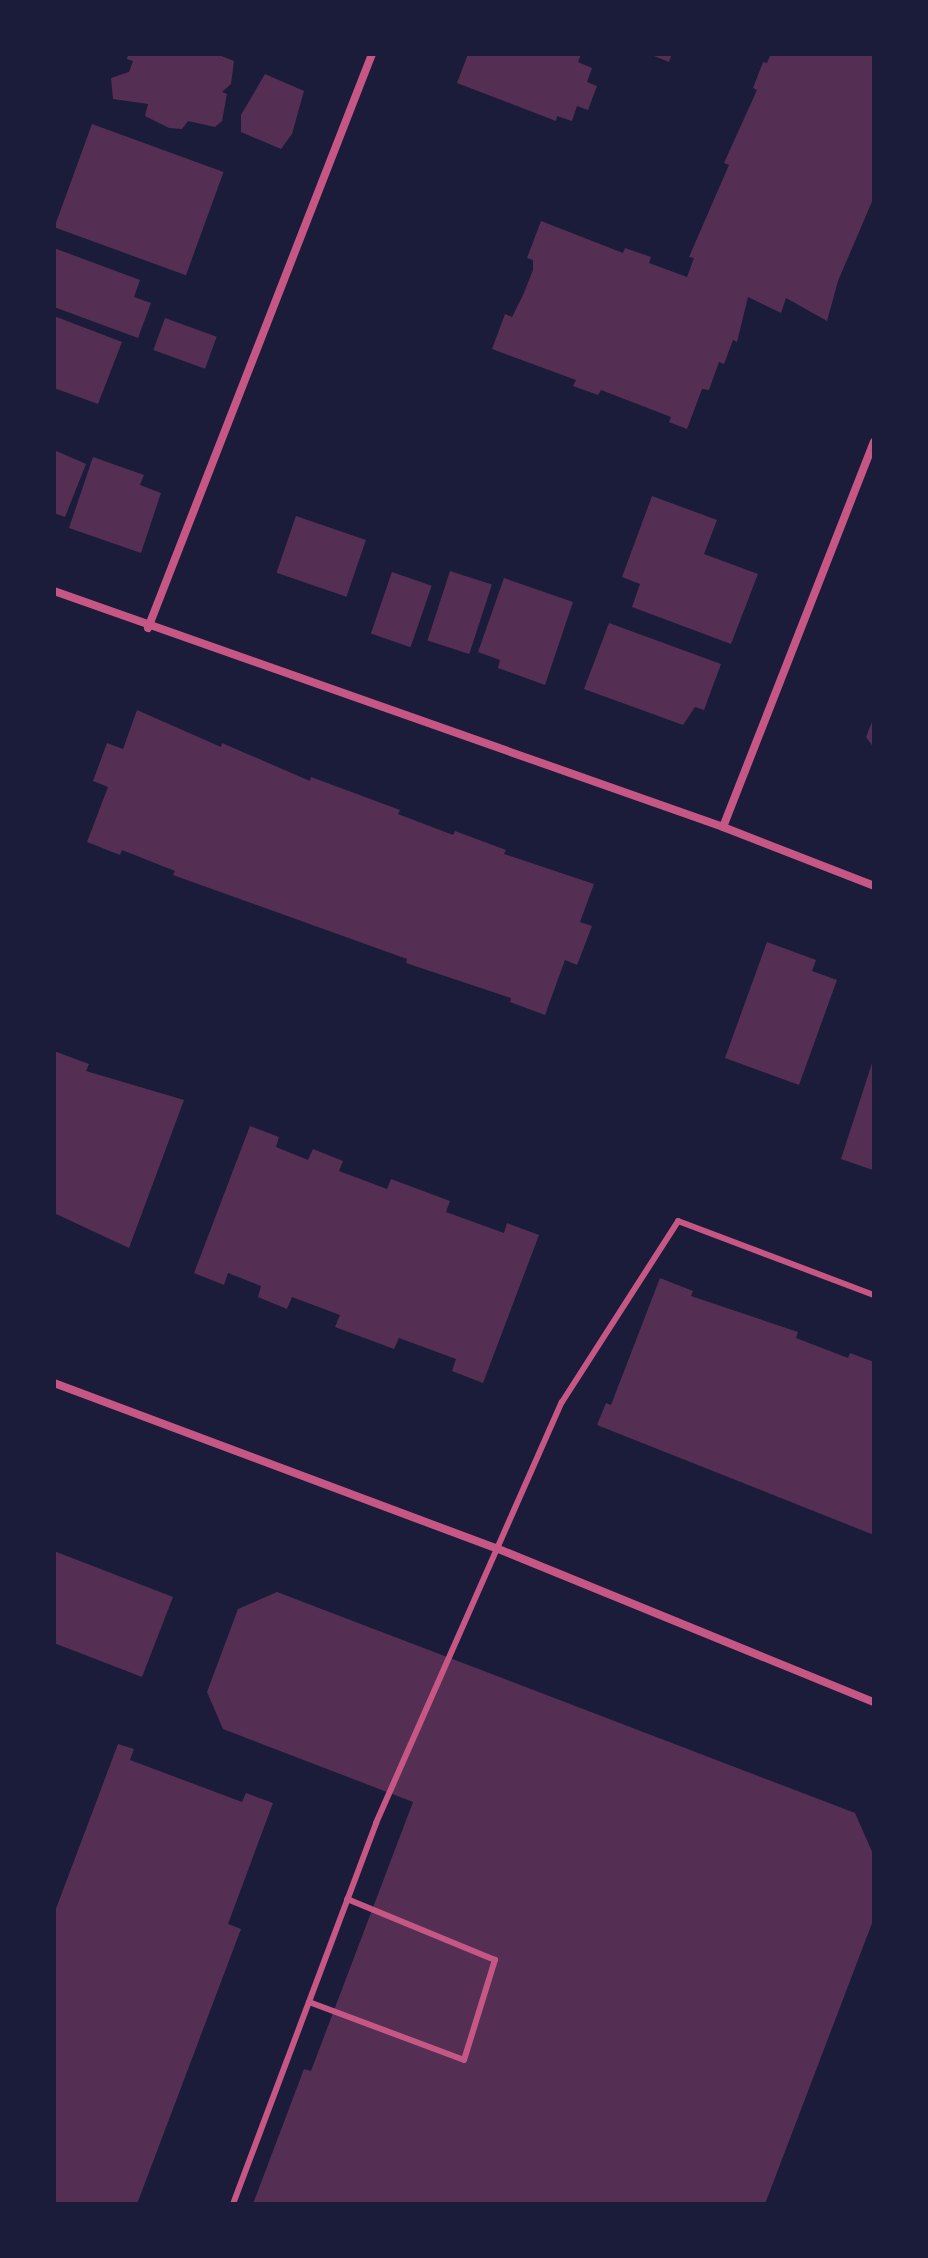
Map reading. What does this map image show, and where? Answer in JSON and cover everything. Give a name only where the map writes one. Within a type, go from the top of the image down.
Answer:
[{"type":"street","points":[[148,628],[372,54]]},
{"type":"street","points":[[723,827],[874,442]]},
{"type":"street","points":[[54,591],[148,628],[723,827],[874,886]]},
{"type":"street","points":[[54,1383],[496,1548],[874,1702]]},
{"type":"lane","points":[[233,2204],[347,1899],[496,1548],[562,1402],[678,1221],[874,1295]]},
{"type":"lane","points":[[309,2002],[464,2060],[495,1960],[347,1899]]},
{"type":"building","points":[[128,54],[216,54],[234,61],[231,84],[222,92],[227,94],[222,121],[215,127],[188,121],[182,129],[169,128],[145,116],[148,104],[113,99],[111,78],[129,72],[133,61],[127,59]]},
{"type":"building","points":[[468,54],[581,54],[578,62],[592,68],[587,82],[597,86],[588,110],[577,106],[572,121],[557,116],[556,121],[457,83]]},
{"type":"building","points":[[649,54],[672,54],[669,62]]},
{"type":"building","points":[[771,54],[874,54],[874,197],[838,281],[827,321],[786,298],[781,313],[748,297],[737,342],[733,340],[724,364],[719,362],[709,390],[702,389],[687,429],[669,422],[671,417],[601,390],[598,395],[573,386],[576,380],[492,349],[505,314],[512,317],[533,270],[533,260],[527,258],[541,221],[623,253],[625,248],[651,257],[649,263],[687,277],[694,258],[689,257],[729,165],[724,163],[757,90],[753,88],[763,62],[767,63]]},
{"type":"building","points":[[265,74],[304,91],[292,134],[281,149],[241,132],[241,115]]},
{"type":"building","points":[[92,124],[224,172],[186,275],[54,227]]},
{"type":"building","points":[[54,248],[140,280],[134,297],[151,303],[138,338],[54,307]]},
{"type":"building","points":[[54,316],[122,342],[98,404],[54,388]]},
{"type":"building","points":[[165,318],[217,337],[205,369],[153,350]]},
{"type":"building","points":[[54,450],[86,464],[65,517],[54,513]]},
{"type":"building","points":[[93,457],[144,475],[140,485],[161,493],[141,553],[69,528]]},
{"type":"building","points":[[652,496],[717,520],[704,554],[758,574],[731,644],[632,607],[640,584],[622,577]]},
{"type":"building","points":[[296,516],[366,540],[346,597],[276,573]]},
{"type":"building","points":[[450,571],[492,585],[469,654],[427,640]]},
{"type":"building","points":[[392,572],[432,586],[411,647],[371,633]]},
{"type":"building","points":[[504,578],[573,602],[545,685],[498,668],[500,660],[478,652]]},
{"type":"building","points":[[609,623],[721,664],[704,710],[695,707],[683,725],[584,689]]},
{"type":"building","points":[[137,710],[310,781],[311,777],[400,810],[398,814],[453,835],[455,831],[506,850],[504,854],[594,884],[580,922],[592,926],[577,965],[565,960],[545,1015],[510,1002],[511,998],[406,963],[407,959],[173,875],[175,871],[122,850],[120,855],[87,842],[108,787],[93,781],[107,743],[123,749]]},
{"type":"building","points":[[874,717],[874,748],[866,737]]},
{"type":"building","points":[[767,942],[816,960],[812,971],[837,980],[799,1085],[725,1058]]},
{"type":"building","points":[[54,1051],[89,1064],[86,1071],[184,1100],[129,1248],[54,1213]]},
{"type":"building","points":[[873,1060],[874,1168],[873,1170],[841,1159]]},
{"type":"building","points":[[250,1126],[279,1137],[276,1147],[308,1160],[313,1149],[343,1161],[339,1171],[387,1189],[391,1179],[450,1201],[446,1212],[504,1233],[507,1223],[539,1235],[483,1383],[452,1371],[456,1359],[399,1338],[394,1349],[335,1327],[340,1315],[292,1297],[287,1309],[258,1297],[261,1286],[228,1273],[224,1285],[194,1273]]},
{"type":"building","points":[[660,1278],[693,1291],[691,1296],[798,1332],[796,1338],[848,1358],[850,1353],[874,1362],[874,1535],[597,1425],[606,1403],[611,1405]]},
{"type":"building","points":[[54,1551],[173,1597],[142,1677],[54,1643]]},
{"type":"building","points":[[277,1592],[855,1813],[874,1856],[874,1918],[765,2204],[253,2204],[304,2069],[311,2071],[413,1802],[223,1729],[207,1692],[238,1609]]},
{"type":"building","points":[[118,1744],[134,1749],[130,1760],[242,1802],[246,1793],[273,1803],[228,1924],[241,1929],[137,2204],[54,2204],[54,1914]]}]
